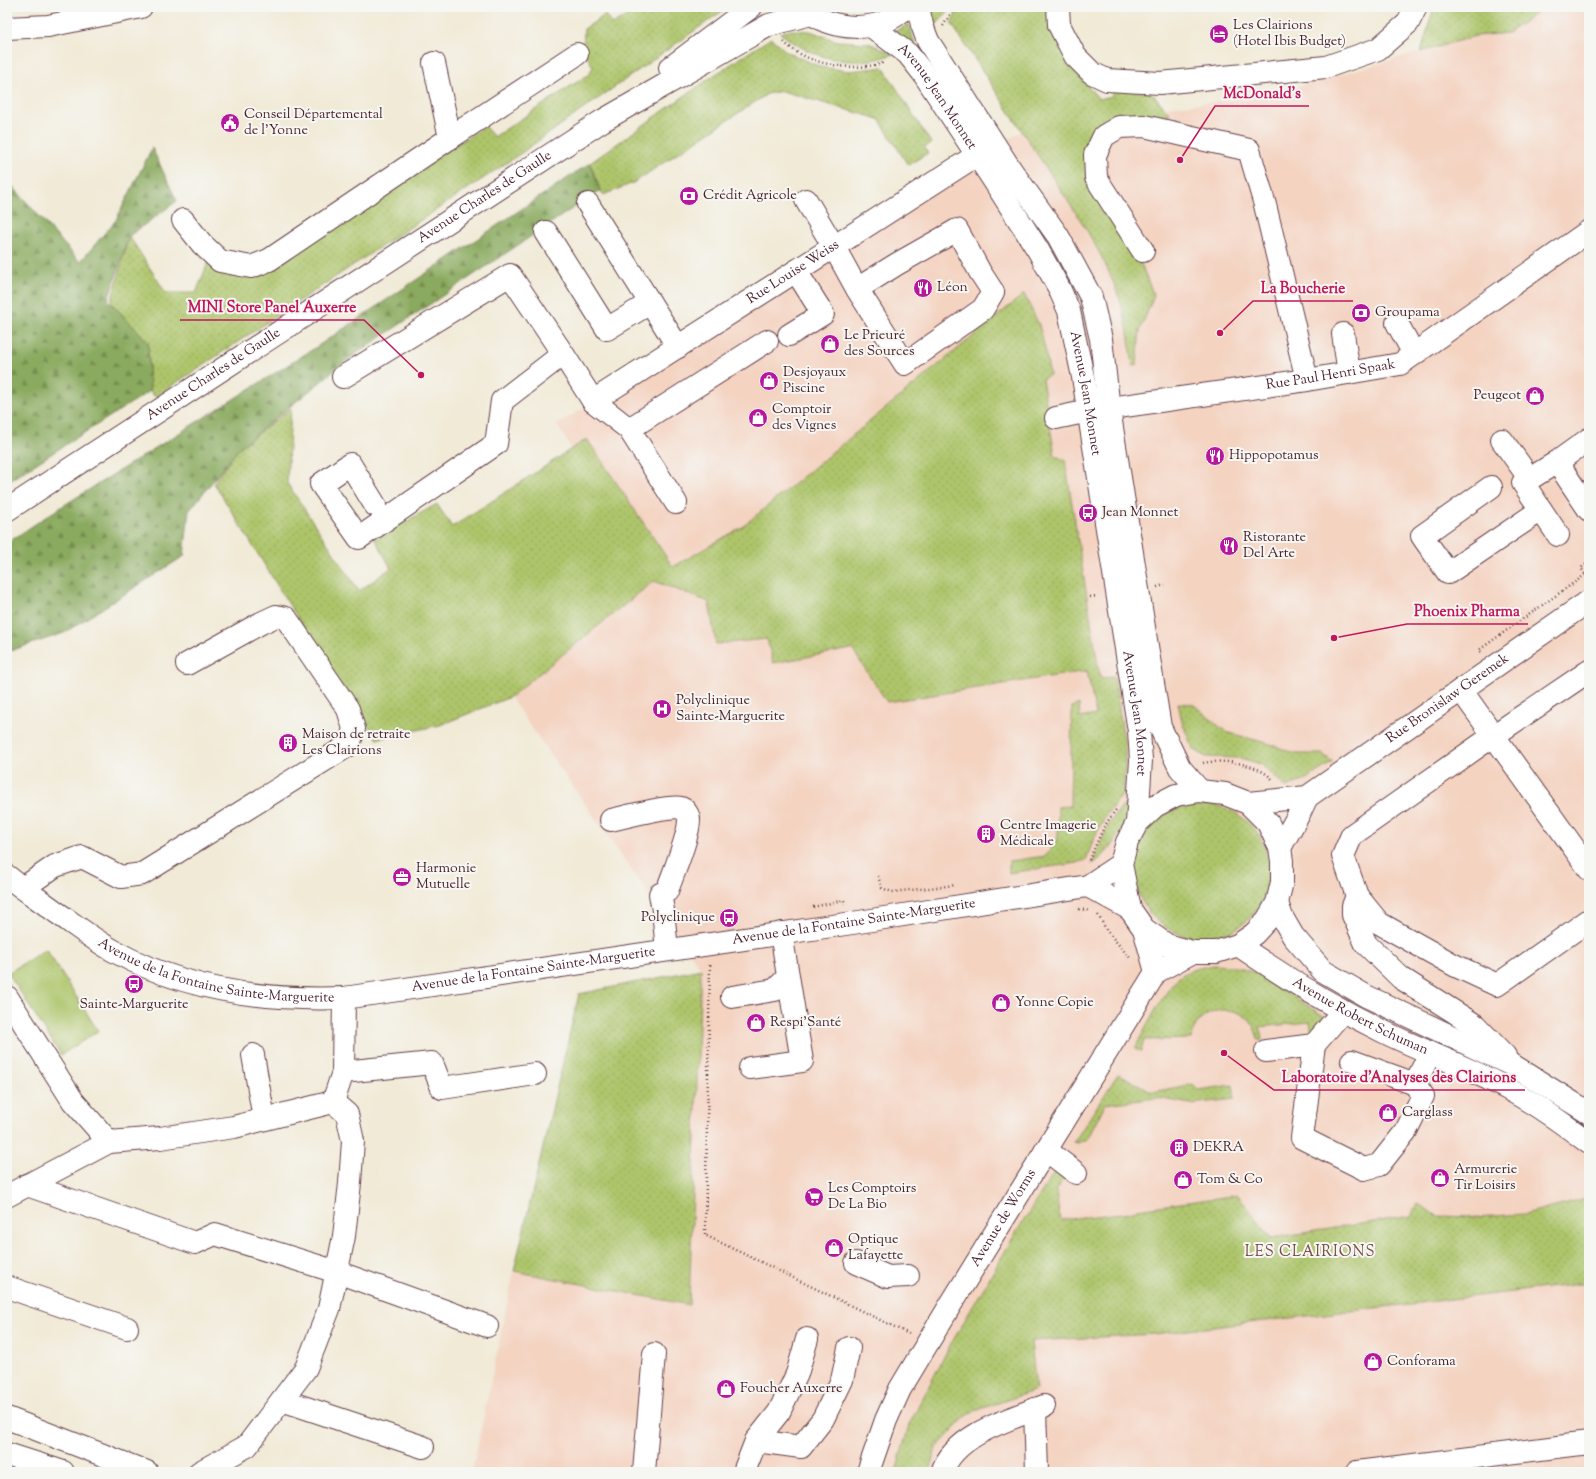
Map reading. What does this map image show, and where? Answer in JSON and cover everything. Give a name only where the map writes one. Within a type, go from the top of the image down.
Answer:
[{"type":"street","points":[[7,28],[48,26],[141,7]]},
{"type":"street","name":"Avenue Charles de Gaulle","points":[[602,121],[750,7]]},
{"type":"street","points":[[807,10],[830,23],[850,27],[871,26],[888,20],[906,7]]},
{"type":"street","name":"Avenue Jean Monnet","points":[[918,7],[922,25],[928,41],[994,144],[1058,236],[1091,297],[1101,339],[1099,410],[1116,594],[1139,731],[1141,760],[1137,823]]},
{"type":"street","points":[[1058,7],[1059,25],[1075,56],[1092,73],[1107,80],[1160,83],[1326,67],[1378,49],[1408,23],[1416,7]]},
{"type":"street","name":"Avenue Charles de Gaulle","points":[[7,510],[602,121],[769,25],[807,10]]},
{"type":"street","name":"Avenue Jean Monnet","points":[[871,26],[908,54],[923,73],[1038,250],[1059,288],[1069,311],[1099,410],[1160,727],[1180,768],[1200,791]]},
{"type":"street","points":[[183,220],[202,244],[220,261],[251,267],[269,260],[577,54]]},
{"type":"street","points":[[434,63],[450,138]]},
{"type":"street","points":[[1143,251],[1096,178],[1095,155],[1104,136],[1119,127],[1144,126],[1249,150],[1268,218],[1307,380]]},
{"type":"street","name":"Rue Louise Weiss","points":[[593,401],[678,348],[994,144]]},
{"type":"street","points":[[806,200],[857,289],[905,364],[983,308],[993,292],[957,230],[897,264],[857,289]]},
{"type":"street","points":[[588,204],[678,348]]},
{"type":"street","name":"Rue Paul Henri Spaak","points":[[1056,418],[1099,410],[1307,380],[1400,364],[1589,231]]},
{"type":"street","points":[[546,232],[607,330],[650,303]]},
{"type":"street","points":[[788,335],[823,314],[796,272]]},
{"type":"street","points":[[343,377],[510,275],[564,354],[593,401],[629,429],[676,503]]},
{"type":"street","points":[[1397,323],[1414,354]]},
{"type":"street","points":[[1343,334],[1349,373]]},
{"type":"street","points":[[629,429],[767,341]]},
{"type":"street","points":[[375,505],[350,464],[321,484],[359,538],[496,444],[502,401],[564,354]]},
{"type":"street","points":[[1558,535],[1523,483],[1557,462],[1589,439]]},
{"type":"street","points":[[1502,440],[1530,479]]},
{"type":"street","points":[[1557,462],[1589,510]]},
{"type":"street","points":[[1491,488],[1422,536],[1448,574],[1541,510]]},
{"type":"street","name":"Rue Bronislaw Geremek","points":[[1248,803],[1306,797],[1589,601]]},
{"type":"street","points":[[15,882],[82,857],[121,877],[142,874],[349,745],[354,729],[348,709],[286,618],[276,616],[260,623],[188,664]]},
{"type":"street","points":[[1589,671],[1352,835],[1342,856],[1357,896],[1379,923],[1454,965],[1497,985],[1589,920]]},
{"type":"street","points":[[1460,690],[1589,869]]},
{"type":"street","points":[[1144,929],[1167,945],[1193,952],[1216,952],[1238,945],[1254,934],[1267,920],[1277,903],[1282,882],[1282,861],[1280,848],[1268,823],[1248,803],[1225,794],[1200,791],[1176,795],[1155,806],[1137,823],[1127,842],[1122,864],[1130,909],[1144,929],[1156,972]]},
{"type":"street","points":[[1280,848],[1299,814],[1306,797]]},
{"type":"street","points":[[611,820],[676,808],[682,808],[686,812],[689,820],[686,837],[667,891],[660,894],[667,950]]},
{"type":"street","name":"Avenue de la Fontaine Sainte-Marguerite","points":[[15,882],[114,951],[169,976],[212,987],[259,996],[307,999],[344,998],[1088,886],[1122,864]]},
{"type":"street","points":[[1088,886],[1130,909]]},
{"type":"street","points":[[1357,896],[1353,906],[1353,915],[1366,944],[1401,978],[1475,1025],[1514,1066]]},
{"type":"street","name":"Avenue Robert Schuman","points":[[1277,903],[1282,917],[1293,936],[1323,971],[1366,996],[1514,1066],[1589,1113]]},
{"type":"street","points":[[1385,962],[1396,932]]},
{"type":"street","points":[[750,1068],[802,1061],[780,933]]},
{"type":"street","name":"Avenue Robert Schuman","points":[[1238,945],[1342,1011],[1508,1089],[1571,1129],[1589,1143]]},
{"type":"street","name":"Avenue de Worms","points":[[868,1472],[886,1420],[900,1388],[1156,972],[1193,952]]},
{"type":"street","points":[[732,997],[775,990],[788,977]]},
{"type":"street","points":[[7,997],[73,1101],[109,1142]]},
{"type":"street","points":[[333,1102],[343,1072],[344,998]]},
{"type":"street","points":[[1342,1011],[1314,1045],[1302,1138],[1364,1169],[1379,1165],[1406,1131],[1423,1096],[1415,1084],[1352,1060]]},
{"type":"street","points":[[1266,1051],[1314,1045]]},
{"type":"street","points":[[1415,1084],[1430,1053]]},
{"type":"street","points":[[253,1055],[264,1119]]},
{"type":"street","points":[[343,1072],[432,1063],[442,1088],[535,1074]]},
{"type":"street","points":[[7,1196],[109,1142],[160,1138],[234,1127],[333,1102]]},
{"type":"street","points":[[200,1472],[247,1446],[306,1368],[329,1309],[346,1221],[353,1141],[347,1114],[333,1102]]},
{"type":"street","points":[[1046,1150],[1076,1173]]},
{"type":"street","points":[[27,1185],[195,1243],[215,1234],[337,1272],[487,1326]]},
{"type":"street","points":[[856,1263],[888,1277],[908,1276]]},
{"type":"street","points":[[7,1287],[127,1328]]},
{"type":"street","points":[[745,1472],[745,1468],[756,1440],[778,1412],[796,1374],[807,1339]]},
{"type":"street","points":[[756,1440],[801,1447],[823,1419],[842,1380],[849,1348]]},
{"type":"street","points":[[644,1472],[654,1354]]},
{"type":"street","points":[[282,1400],[423,1447]]},
{"type":"street","points":[[942,1472],[944,1466],[960,1445],[983,1431],[1040,1408],[1037,1472]]},
{"type":"street","points":[[7,1418],[147,1472]]},
{"type":"street","points":[[1357,1472],[1589,1443]]},
{"type":"street","points":[[7,1454],[63,1472]]},
{"type":"path","points":[[940,29],[947,21],[955,7]]},
{"type":"path","points":[[783,40],[787,45],[806,56],[826,63],[856,67],[874,66],[890,60]]},
{"type":"path","points":[[1589,562],[1581,568],[1589,580]]},
{"type":"path","points":[[1201,763],[1213,761],[1233,762],[1252,767],[1270,776],[1275,781]]},
{"type":"path","points":[[1088,862],[1104,827],[1121,802]]},
{"type":"path","points":[[878,876],[882,888],[892,892],[963,884]]},
{"type":"path","points":[[1097,913],[1107,931],[1133,960]]},
{"type":"path","points":[[717,963],[709,964],[705,1234],[913,1336]]},
{"type":"shaded area","points":[[1545,7],[1589,7],[1589,1472],[472,1472],[514,1271],[689,1305],[701,969],[510,697],[653,581],[557,425],[1039,120],[1261,97],[1476,36],[1508,33]]},
{"type":"green space","points":[[641,7],[728,7],[514,158],[155,397],[150,391],[148,342],[111,303],[129,236],[166,293],[196,293],[209,260],[271,270],[484,126],[494,137],[589,74],[593,67],[583,50],[584,29],[605,15],[612,25]]},
{"type":"green space","points":[[930,7],[951,7],[932,29],[929,15]]},
{"type":"green space","points":[[960,7],[1051,7],[1050,15],[1074,70],[1099,99],[1112,96],[1111,88],[1152,93],[1170,114],[1131,120],[1102,127],[1086,143],[1088,172],[1135,249],[1154,296],[1140,330],[1137,365],[1133,366],[1128,331],[1120,299],[1106,266],[1083,224],[951,23]]},
{"type":"green space","points":[[1434,7],[1545,7],[1508,33],[1475,36],[1421,52]]},
{"type":"green space","points":[[909,24],[915,45],[911,47],[893,32]]},
{"type":"green space","points":[[788,30],[810,31],[837,41],[869,43],[894,54],[883,58],[861,61],[828,58],[806,50],[780,33]]},
{"type":"green space","points":[[771,38],[787,52],[821,67],[849,71],[883,67],[931,143],[924,148],[928,153],[908,165],[879,119],[782,91],[767,94],[633,183],[603,195],[590,163],[707,80]]},
{"type":"green space","points":[[152,148],[177,201],[129,236],[108,300],[148,342],[150,391],[7,482],[7,180],[80,262],[116,220]]},
{"type":"green space","points":[[590,163],[600,190],[350,358],[240,447],[189,511],[184,556],[64,633],[7,652],[7,543],[50,514],[315,348]]},
{"type":"green space","points":[[1024,294],[1039,325],[1045,349],[1050,375],[1042,379],[1055,456],[1065,460],[1100,678],[1114,677],[1125,746],[1123,794],[1107,814],[1094,838],[1086,860],[1077,863],[1009,873],[1009,861],[1046,856],[1058,838],[1058,807],[1070,806],[1072,707],[1079,704],[1080,718],[1096,715],[1087,671],[887,702],[852,649],[773,663],[767,639],[716,644],[709,602],[654,581],[510,697],[440,725],[377,739],[290,606],[214,483],[238,449],[291,408],[287,483],[359,591],[391,568],[375,539],[437,504],[452,527],[587,439],[673,567],[742,527]]},
{"type":"green space","points":[[1178,703],[1193,704],[1226,732],[1270,744],[1296,754],[1322,754],[1333,762],[1303,781],[1286,787],[1261,764],[1240,758],[1206,757],[1193,749],[1182,722]]},
{"type":"green space","points":[[1131,798],[1127,816],[1118,836],[1106,853],[1092,864],[1108,826],[1116,814]]},
{"type":"green space","points":[[1195,804],[1209,804],[1228,809],[1250,823],[1264,845],[1268,858],[1268,884],[1264,897],[1250,919],[1228,933],[1209,938],[1195,938],[1176,933],[1154,919],[1140,897],[1135,878],[1135,864],[1140,845],[1154,823],[1176,809]]},
{"type":"green space","points":[[46,949],[98,1031],[61,1055],[8,973]]},
{"type":"green space","points":[[1214,965],[1230,966],[1258,974],[1327,1018],[1312,1035],[1310,1022],[1260,1027],[1262,1040],[1259,1041],[1250,1021],[1233,1011],[1224,1010],[1206,1015],[1199,1021],[1194,1029],[1191,1039],[1144,1040],[1141,1051],[1135,1048],[1156,1009],[1176,981],[1189,971]]},
{"type":"green space","points":[[701,969],[689,1305],[514,1271],[579,994]]},
{"type":"green space","points":[[1118,1074],[1153,1092],[1193,1084],[1198,1090],[1233,1085],[1235,1099],[1191,1104],[1157,1098],[1105,1104],[1088,1138],[1078,1143],[1074,1142]]},
{"type":"green space","points":[[1058,1170],[1064,1179],[1056,1191],[1060,1220],[1131,1212],[1138,1209],[1238,1195],[1271,1238],[1411,1216],[1418,1204],[1438,1216],[1476,1217],[1525,1214],[1589,1197],[1589,1283],[1154,1334],[1031,1341],[1036,1390],[969,1413],[936,1448],[929,1472],[896,1472],[909,1425],[948,1349],[1014,1236],[1055,1171]]},
{"type":"place","name":"Les Clairions (Hotel Ibis Budget)","points":[[1219,34]]},
{"type":"place","name":"Conseil Départemental de l'Yonne","points":[[230,123]]},
{"type":"place","name":"McDonald's","points":[[1180,160]]},
{"type":"place","name":"Crédit Agricole","points":[[689,196]]},
{"type":"place","name":"Léon","points":[[923,288]]},
{"type":"place","name":"Groupama","points":[[1361,313]]},
{"type":"place","name":"La Boucherie","points":[[1220,333]]},
{"type":"place","name":"Le Prieuré des Sources","points":[[830,344]]},
{"type":"place","name":"MINI Store Panel Auxerre","points":[[421,375]]},
{"type":"place","name":"Desjoyaux Piscine","points":[[769,381]]},
{"type":"place","name":"Peugeot","points":[[1535,396]]},
{"type":"place","name":"Comptoir des Vignes","points":[[758,418]]},
{"type":"place","name":"Hippopotamus","points":[[1215,456]]},
{"type":"place","name":"Jean Monnet","points":[[1088,513]]},
{"type":"place","name":"Ristorante Del Arte","points":[[1229,546]]},
{"type":"place","name":"Phoenix Pharma","points":[[1334,638]]},
{"type":"place","name":"Polyclinique Sainte-Marguerite","points":[[662,709]]},
{"type":"place","name":"Maison de retraite Les Clairions","points":[[288,743]]},
{"type":"place","name":"Centre Imagerie Médicale","points":[[986,834]]},
{"type":"place","name":"Harmonie Mutuelle","points":[[402,877]]},
{"type":"place","name":"Polyclinique","points":[[729,918]]},
{"type":"place","name":"Sainte-Marguerite","points":[[134,984]]},
{"type":"place","name":"Yonne Copie","points":[[1001,1003]]},
{"type":"place","name":"Respi'Santé","points":[[756,1023]]},
{"type":"place","name":"Laboratoire d'Analyses des Clairions","points":[[1224,1053]]},
{"type":"place","name":"Carglass","points":[[1388,1113]]},
{"type":"place","name":"DEKRA","points":[[1179,1148]]},
{"type":"place","name":"Armurerie Tir Loisirs","points":[[1440,1178]]},
{"type":"place","name":"Tom & Co","points":[[1183,1180]]},
{"type":"place","name":"Les Comptoirs De La Bio","points":[[814,1197]]},
{"type":"place","name":"Optique Lafayette","points":[[834,1248]]},
{"type":"place","name":"Conforama","points":[[1373,1362]]},
{"type":"place","name":"Foucher Auxerre","points":[[726,1389]]},
{"type":"district","name":"LES CLAIRIONS","points":[[1310,1252]]}]
